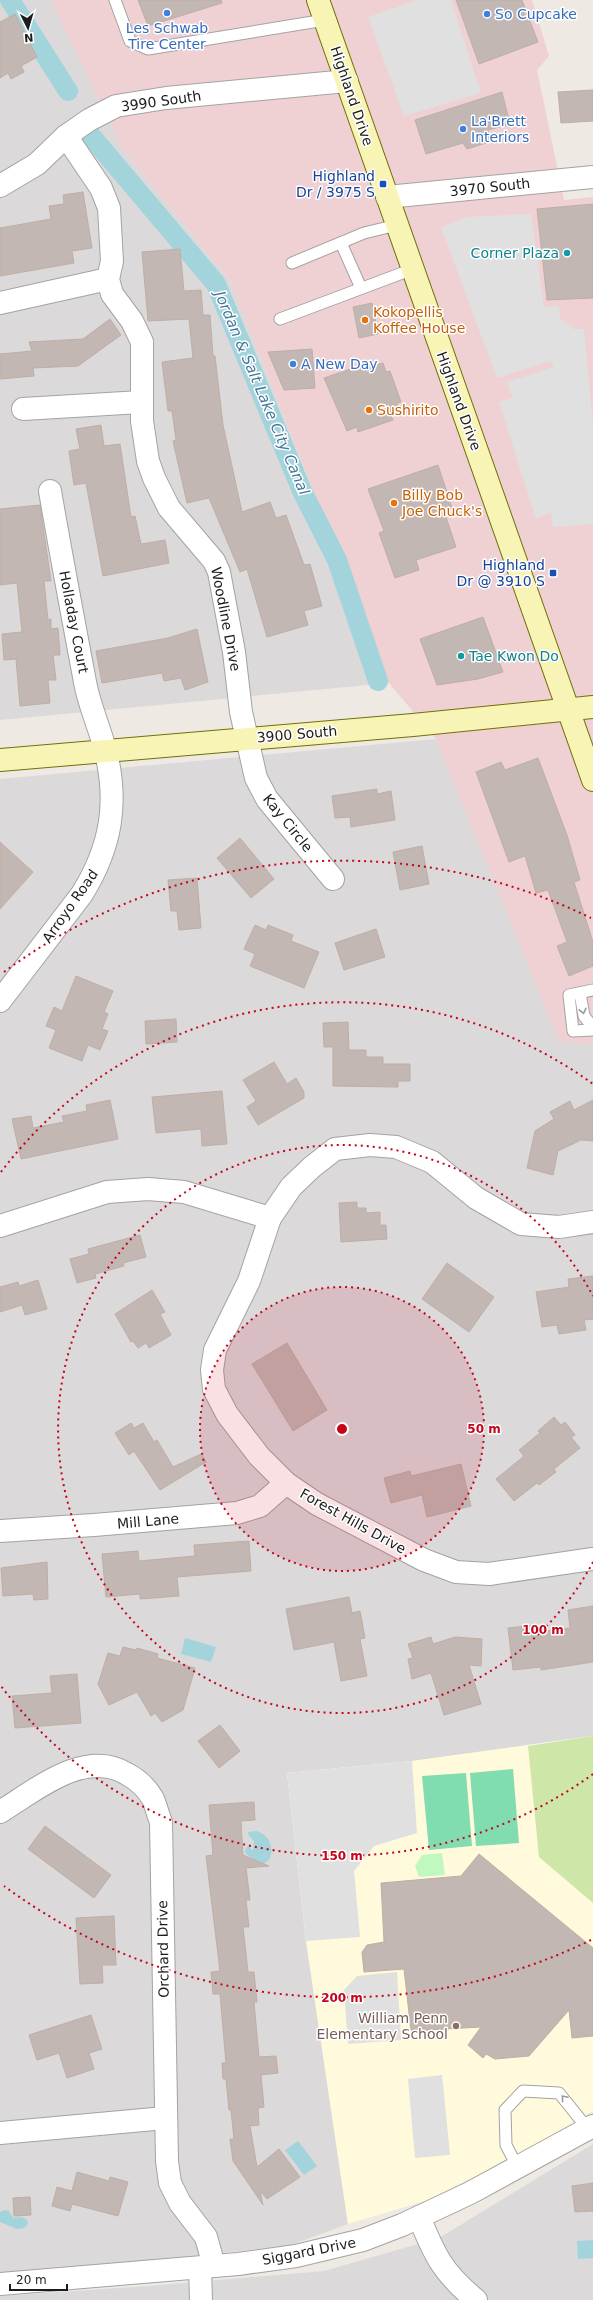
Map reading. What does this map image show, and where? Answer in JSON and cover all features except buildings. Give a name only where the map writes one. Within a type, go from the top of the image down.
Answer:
[{"type":"main road","name":"Highland Drive","points":[[322,10],[554,673],[569,709],[593,780]]},
{"type":"main road","name":"3900 South","points":[[0,760],[593,707]]},
{"type":"street","name":"3990 South","points":[[0,186],[37,164],[66,136],[88,120],[116,106],[166,98],[346,81]]},
{"type":"street","points":[[0,302],[108,279],[112,261],[111,218],[106,199],[66,136]]},
{"type":"street","name":"3970 South","points":[[387,197],[593,177]]},
{"type":"street","name":"Woodline Drive","points":[[108,279],[112,294],[132,321],[142,342],[141,402],[145,444],[154,478],[169,508],[214,561],[219,572],[247,739]]},
{"type":"street","points":[[23,409],[141,402]]},
{"type":"street","name":"Holladay Court","points":[[50,491],[86,685],[105,750]]},
{"type":"street","name":"Kay Circle","points":[[247,739],[256,778],[264,794],[333,879]]},
{"type":"street","name":"Arroyo Road","points":[[0,1001],[82,894],[94,875],[105,850],[111,819],[105,750]]},
{"type":"street","name":"Forest Hills Drive","points":[[593,1222],[559,1227],[521,1224],[476,1198],[432,1162],[396,1147],[370,1146],[335,1149],[312,1167],[291,1187],[270,1218],[249,1281],[215,1350],[212,1370],[214,1389],[227,1414],[259,1456],[286,1483],[316,1504],[424,1560],[456,1572],[489,1574],[593,1559]]},
{"type":"street","points":[[0,1226],[106,1192],[148,1189],[184,1192],[270,1218]]},
{"type":"street","name":"Mill Lane","points":[[0,1531],[101,1525],[237,1513],[260,1506],[286,1483]]},
{"type":"street","name":"Orchard Drive","points":[[0,1812],[58,1777],[96,1764],[120,1769],[139,1781],[152,1799],[161,1822],[165,2118],[170,2183],[180,2203],[206,2237],[207,2267],[201,2300]]},
{"type":"street","points":[[0,2133],[165,2118]]},
{"type":"street","name":"Siggard Drive","points":[[0,2284],[207,2267],[296,2256],[363,2240],[419,2217],[518,2168],[590,2128]]},
{"type":"street","points":[[419,2217],[439,2262],[458,2285],[476,2300]]},
{"type":"lane","points":[[114,0],[130,41],[148,49],[322,10]]},
{"type":"lane","points":[[292,263],[364,233],[397,225]]},
{"type":"lane","points":[[341,243],[361,288]]},
{"type":"lane","points":[[280,319],[413,269]]},
{"type":"lane","points":[[593,990],[569,995],[573,1031],[593,1030]]},
{"type":"lane","points":[[580,993],[584,1016],[593,1025]]},
{"type":"lane","points":[[518,2168],[506,2145],[505,2110],[523,2091],[559,2093],[590,2128]]},
{"type":"shaded area","points":[[0,0],[51,0],[121,146],[231,282],[389,683],[0,720]]},
{"type":"shaded area","points":[[51,0],[532,0],[549,56],[537,70],[564,200],[593,197],[593,1045],[559,1041],[436,739],[389,683],[231,282],[121,146]]},
{"type":"shaded area","points":[[418,0],[451,0],[481,93],[404,116],[368,17]]},
{"type":"shaded area","points":[[531,214],[544,307],[558,306],[560,318],[573,329],[584,329],[593,426],[593,524],[553,527],[551,512],[536,519],[499,402],[513,398],[507,382],[554,367],[551,361],[497,378],[441,227],[467,217]]},
{"type":"shaded area","points":[[436,739],[559,1041],[593,1045],[593,1736],[412,1761],[287,1773],[306,1941],[348,2224],[288,2246],[0,2276],[0,779]]},
{"type":"shaded area","name":"William Penn Elementary School","points":[[593,1736],[593,2111],[520,2154],[425,2201],[348,2224],[306,1941],[287,1773],[412,1761]]},
{"type":"shaded area","points":[[412,1761],[417,1833],[374,1846],[354,1871],[360,1937],[306,1941],[287,1773]]},
{"type":"shaded area","points":[[397,1972],[401,2040],[348,2044],[344,1990],[357,1976]]},
{"type":"shaded area","points":[[442,2075],[450,2155],[415,2158],[408,2079]]},
{"type":"shaded area","points":[[593,2144],[593,2300],[0,2300],[0,2296],[148,2286],[324,2271],[439,2238]]},
{"type":"green space","points":[[593,1736],[593,1903],[539,1857],[528,1746]]},
{"type":"green space","points":[[513,1769],[519,1843],[476,1846],[470,1773]]},
{"type":"green space","points":[[466,1773],[472,1846],[429,1850],[422,1776]]},
{"type":"green space","points":[[442,1853],[445,1875],[419,1877],[415,1866],[422,1855]]},
{"type":"water","points":[[185,1638],[216,1647],[211,1662],[181,1654]]},
{"type":"water","points":[[257,1831],[267,1838],[271,1845],[270,1858],[264,1863],[257,1862],[245,1853],[246,1848],[249,1845],[251,1850],[253,1850],[254,1841],[249,1836],[248,1832]]},
{"type":"water","points":[[298,2141],[317,2166],[304,2175],[285,2150]]},
{"type":"water","points":[[4,2210],[9,2211],[13,2218],[22,2217],[27,2220],[28,2224],[24,2228],[17,2229],[0,2222],[0,2212]]},
{"type":"water","points":[[593,2240],[593,2258],[578,2259],[577,2241]]},
{"type":"waterway","name":"Jordan & Salt Lake City Canal","points":[[10,0],[68,91]]},
{"type":"waterway","name":"Jordan & Salt Lake City Canal","points":[[92,137],[216,284],[302,491],[337,560],[378,681]]},
{"type":"place","name":"Les Schwab Tire Center","points":[[167,13]]},
{"type":"place","name":"So Cupcake","points":[[487,14]]},
{"type":"place","name":"La'Brett Interiors","points":[[463,129]]},
{"type":"place","name":"Highland Dr / 3975 S","points":[[383,184]]},
{"type":"place","name":"Corner Plaza","points":[[567,253]]},
{"type":"place","name":"Kokopellis Koffee House","points":[[365,320]]},
{"type":"place","name":"A New Day","points":[[293,364]]},
{"type":"place","name":"Sushirito","points":[[369,410]]},
{"type":"place","name":"Billy Bob Joe Chuck's","points":[[394,503]]},
{"type":"place","name":"Highland Dr @ 3910 S","points":[[553,573]]},
{"type":"place","name":"Tae Kwon Do","points":[[461,656]]},
{"type":"place","name":"William Penn Elementary School","points":[[456,2026]]}]
